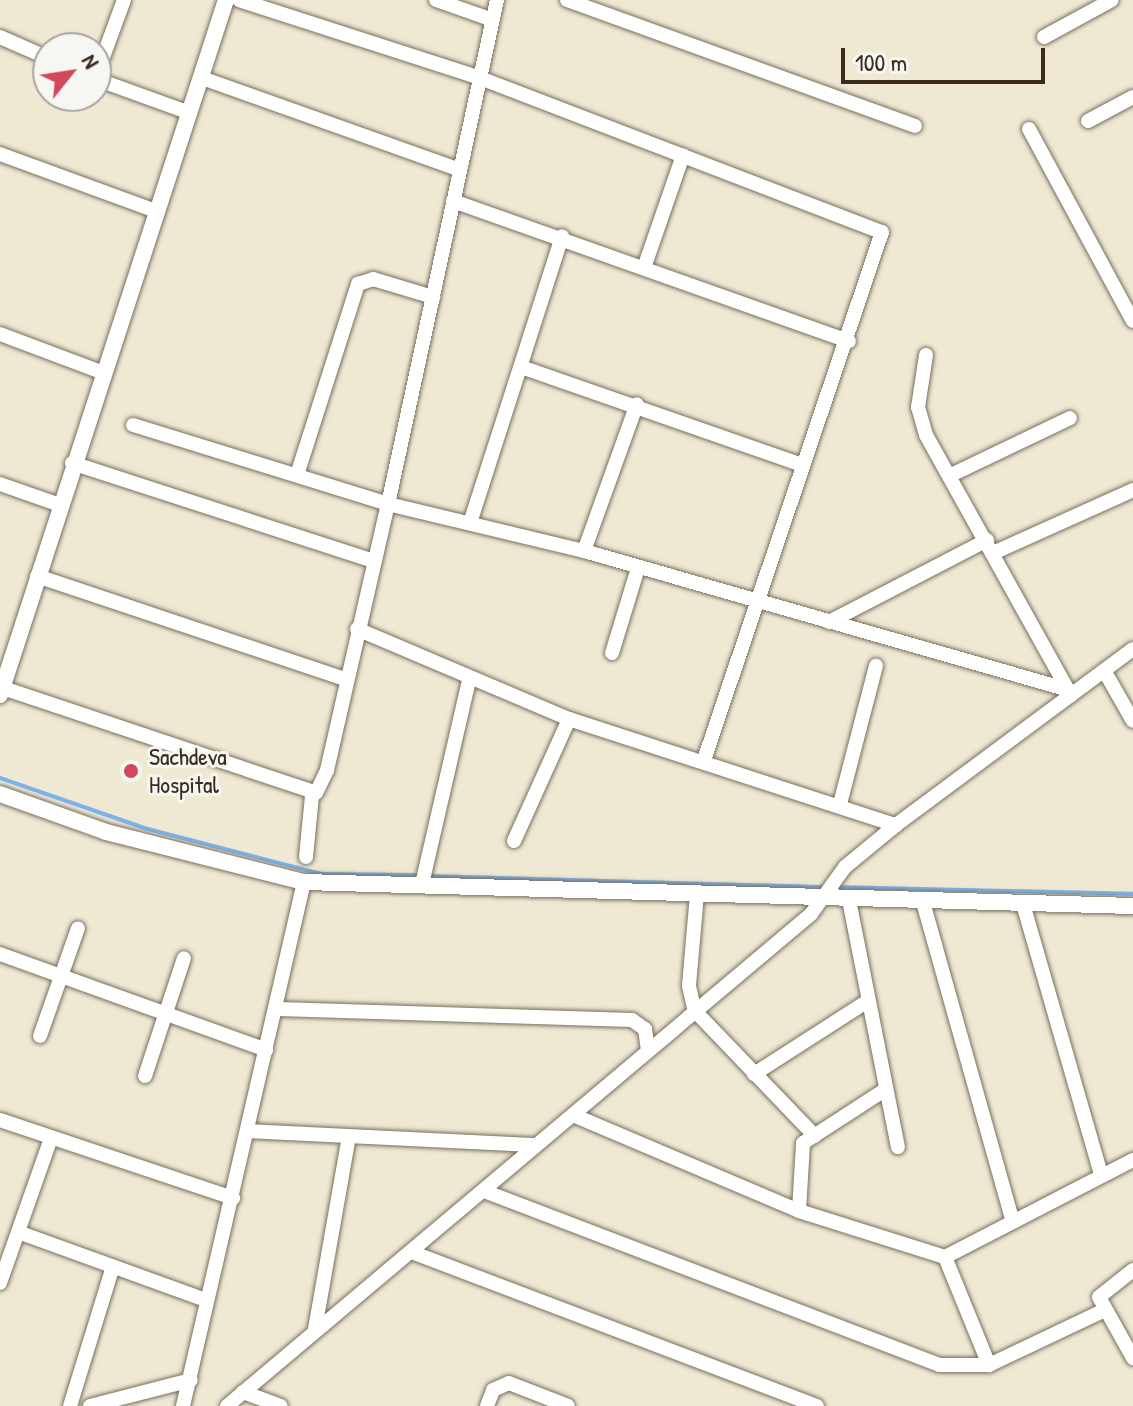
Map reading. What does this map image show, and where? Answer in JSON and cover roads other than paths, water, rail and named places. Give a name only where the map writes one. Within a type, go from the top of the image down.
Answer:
[{"type":"street","points":[[112,33],[124,0]]},
{"type":"street","points":[[226,0],[72,463],[2,691],[312,796]]},
{"type":"street","points":[[239,0],[480,78],[879,228],[883,248],[800,464],[705,757]]},
{"type":"street","points":[[436,0],[493,20]]},
{"type":"street","points":[[306,857],[312,796],[327,770],[497,0]]},
{"type":"street","points":[[567,0],[915,126]]},
{"type":"street","points":[[1044,37],[1112,0]]},
{"type":"street","points":[[0,37],[32,51]]},
{"type":"street","points":[[202,78],[458,169]]},
{"type":"street","points":[[112,83],[187,112]]},
{"type":"street","points":[[1088,121],[1133,97]]},
{"type":"street","points":[[1029,129],[1133,321]]},
{"type":"street","points":[[0,154],[156,211]]},
{"type":"street","points":[[645,265],[683,155]]},
{"type":"street","points":[[453,201],[645,265],[849,341]]},
{"type":"street","points":[[471,520],[562,236]]},
{"type":"street","points":[[297,475],[358,284],[373,279],[433,297]]},
{"type":"street","points":[[0,334],[104,373]]},
{"type":"street","points":[[926,355],[920,420],[1070,692]]},
{"type":"street","points":[[521,367],[637,404],[800,464]]},
{"type":"street","points":[[584,551],[637,404]]},
{"type":"street","points":[[949,476],[1070,418]]},
{"type":"street","points":[[133,425],[388,504],[471,520],[584,551],[1070,692]]},
{"type":"street","points":[[72,463],[374,561]]},
{"type":"street","points":[[0,484],[60,505]]},
{"type":"street","points":[[829,622],[990,546],[1133,490]]},
{"type":"street","points":[[612,653],[638,568]]},
{"type":"street","points":[[37,576],[345,679]]},
{"type":"street","points":[[357,629],[469,680],[569,719],[705,757],[896,825]]},
{"type":"street","points":[[227,1406],[315,1329],[414,1253],[695,1011],[824,894],[845,867],[1070,692],[1105,672],[1133,649]]},
{"type":"street","points":[[840,804],[876,666]]},
{"type":"street","points":[[1105,672],[1133,721]]},
{"type":"street","points":[[423,881],[469,680]]},
{"type":"street","points":[[514,841],[569,719]]},
{"type":"street","points":[[0,794],[106,832],[304,882],[423,881],[697,894],[824,894],[849,900],[1133,906]]},
{"type":"street","points":[[183,1406],[278,1009],[304,882]]},
{"type":"street","points":[[697,894],[689,986],[695,1011],[815,1136]]},
{"type":"street","points":[[849,900],[866,1002],[898,1147]]},
{"type":"street","points":[[923,902],[1013,1222]]},
{"type":"street","points":[[1023,904],[1101,1175]]},
{"type":"street","points":[[40,1036],[78,928]]},
{"type":"street","points":[[0,954],[266,1050]]},
{"type":"street","points":[[145,1076],[184,958]]},
{"type":"street","points":[[754,1074],[866,1002]]},
{"type":"street","points":[[278,1009],[632,1020],[645,1029],[648,1051]]},
{"type":"street","points":[[799,1211],[803,1143],[886,1089]]},
{"type":"street","points":[[573,1115],[799,1211],[945,1257],[1133,1160]]},
{"type":"street","points":[[0,1120],[233,1198]]},
{"type":"street","points":[[248,1131],[536,1145]]},
{"type":"street","points":[[315,1329],[349,1137]]},
{"type":"street","points":[[0,1283],[51,1138]]},
{"type":"street","points":[[484,1191],[919,1358],[989,1365],[1105,1310]]},
{"type":"street","points":[[18,1232],[206,1300]]},
{"type":"street","points":[[414,1253],[817,1406]]},
{"type":"street","points":[[945,1257],[989,1365]]},
{"type":"street","points":[[70,1406],[113,1266]]},
{"type":"street","points":[[1133,1270],[1100,1292],[1105,1310],[1133,1358]]},
{"type":"street","points":[[90,1406],[191,1380]]},
{"type":"street","points":[[487,1406],[493,1390],[509,1383],[568,1406]]},
{"type":"street","points":[[243,1392],[281,1406]]},
{"type":"waterway","points":[[0,778],[144,828],[322,874],[419,875]]},
{"type":"waterway","points":[[428,876],[827,887]]},
{"type":"waterway","points":[[835,887],[1133,894]]},
{"type":"place","name":"Sachdeva Hospital","points":[[131,771]]}]
